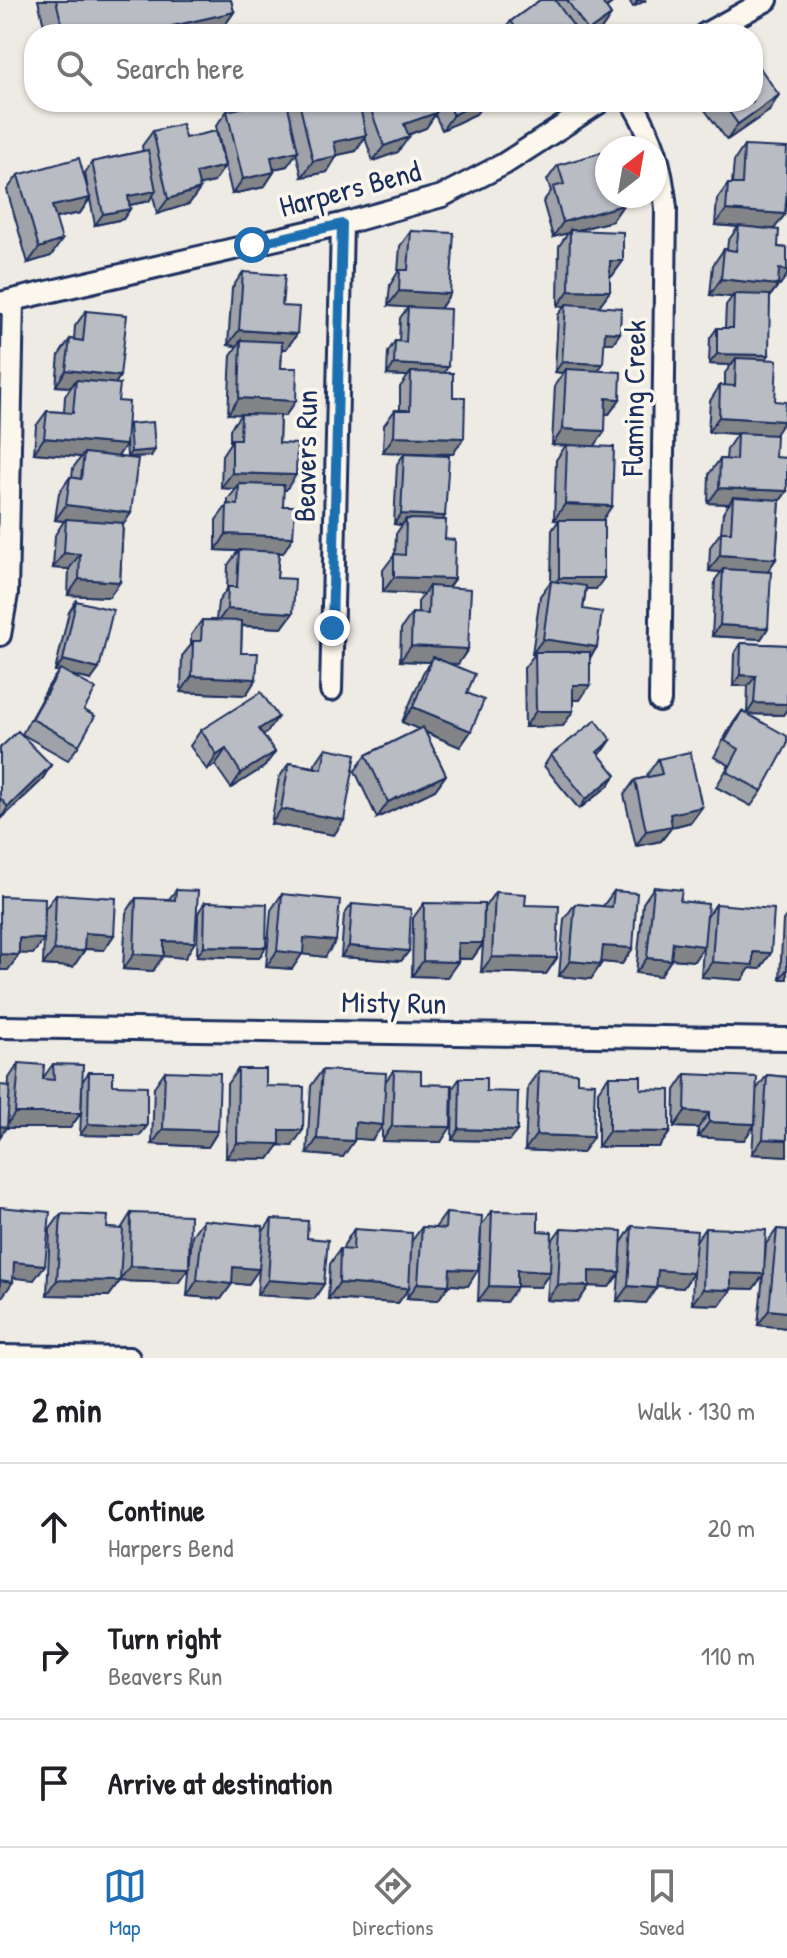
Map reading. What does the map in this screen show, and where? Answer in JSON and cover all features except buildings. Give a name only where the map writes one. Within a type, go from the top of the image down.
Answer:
[{"type":"street","points":[[723,24],[767,0]]},
{"type":"street","name":"Harpers Bend","points":[[6,302],[342,224],[431,200],[474,181],[584,112]]},
{"type":"street","name":"Flaming Creek","points":[[638,112],[649,130],[661,165],[666,208],[660,701]]},
{"type":"street","name":"Beavers Run","points":[[331,690],[342,224]]},
{"type":"street","points":[[0,635],[7,594],[6,302]]},
{"type":"street","name":"Misty Run","points":[[0,1027],[787,1039]]},
{"type":"street","points":[[0,1356],[129,1358]]},
{"type":"route","points":[[252,245],[342,224],[332,628]]}]
